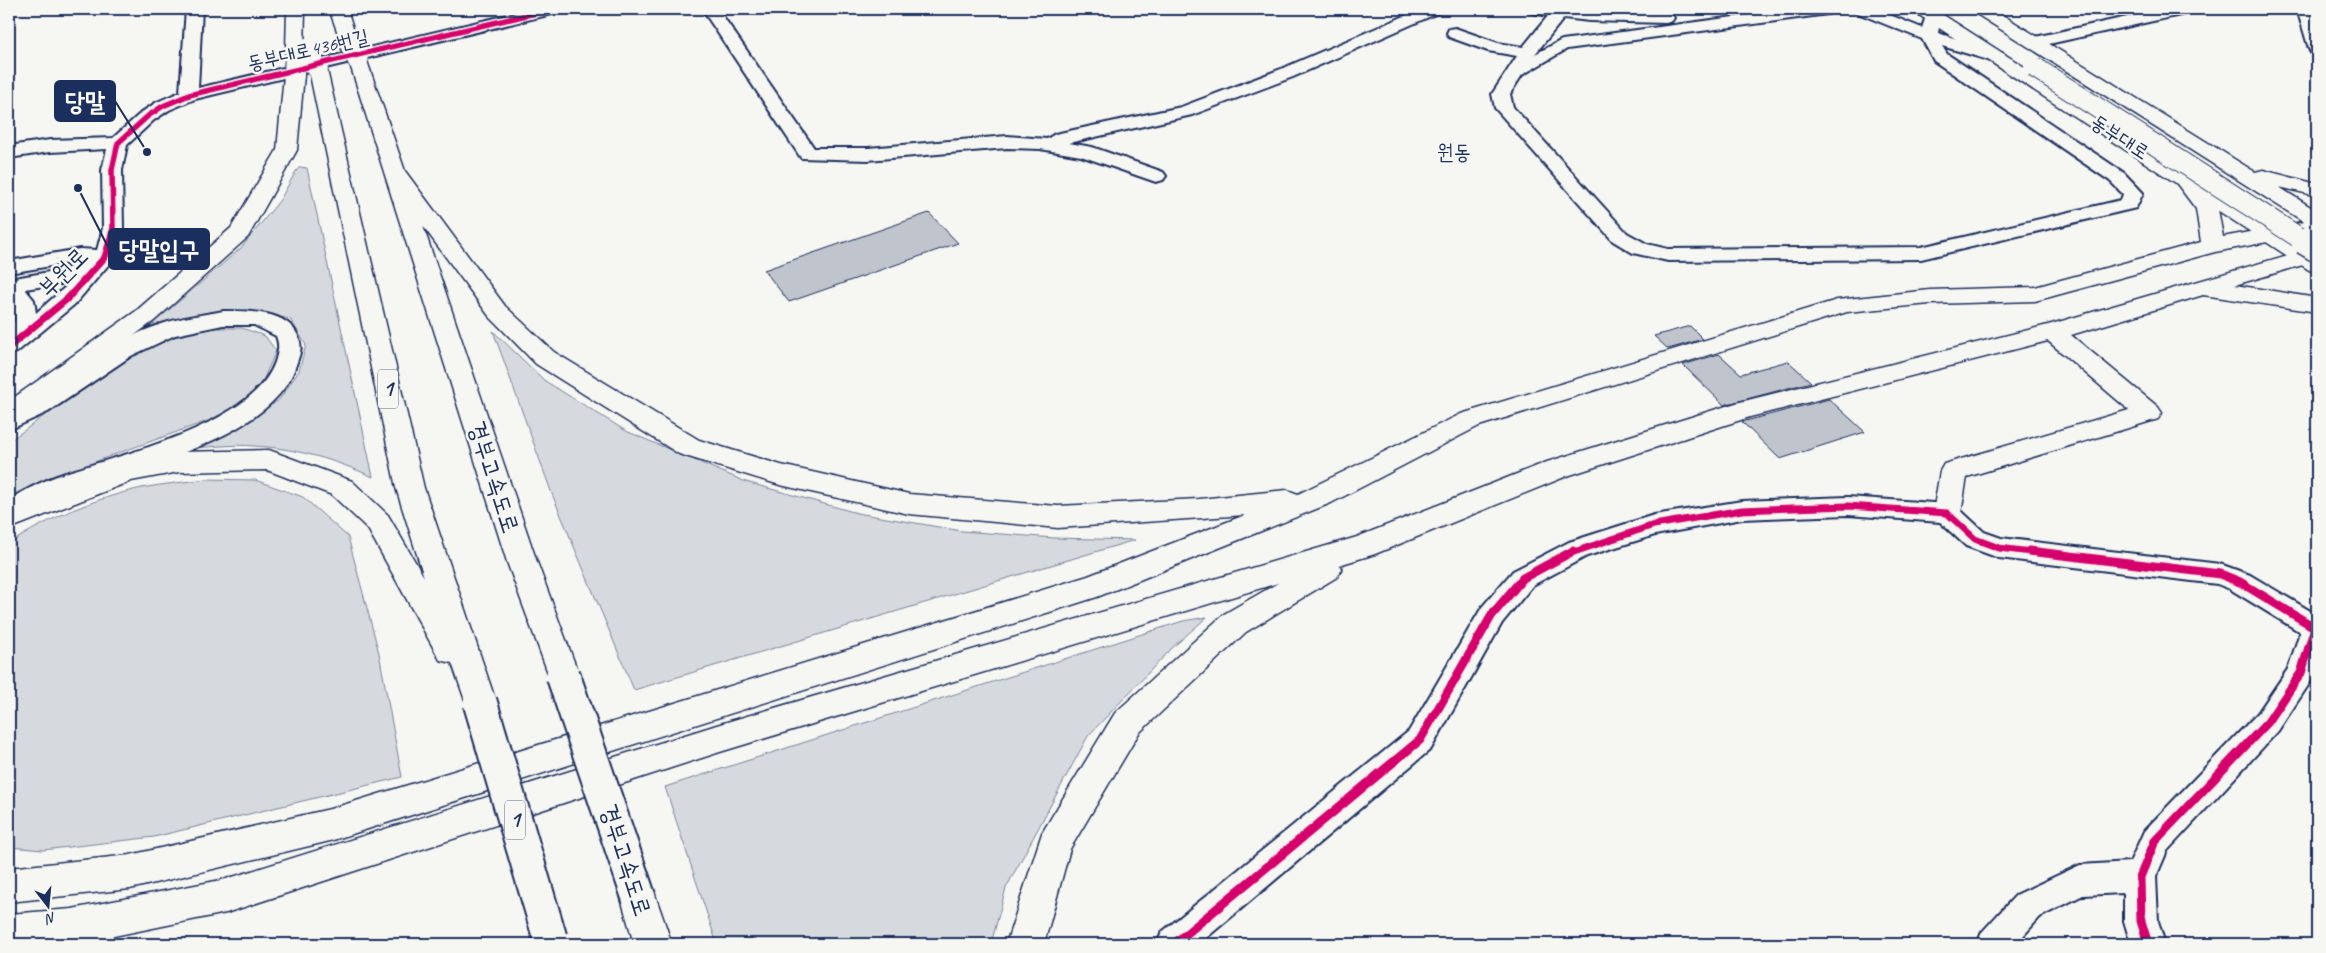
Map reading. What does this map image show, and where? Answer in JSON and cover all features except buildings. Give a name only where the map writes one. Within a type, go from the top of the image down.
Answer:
[{"type":"main road","points":[[9,414],[144,316],[240,232],[287,150],[304,61],[296,9]]},
{"type":"main road","name":"경부고속도로","points":[[338,9],[347,38],[358,61],[519,553],[563,675],[653,944]]},
{"type":"main road","name":"동부대로","points":[[1961,9],[2314,256]]},
{"type":"main road","name":"동부대로","points":[[1982,9],[2317,220]]},
{"type":"main road","name":"동부대로","points":[[1932,11],[2042,66],[2317,235]]},
{"type":"main road","name":"동부대로","points":[[1932,11],[1998,58],[2270,235],[2314,256]]},
{"type":"main road","name":"1","points":[[304,61],[410,488],[480,702],[551,941]]},
{"type":"main road","points":[[2234,168],[2317,190]]},
{"type":"main road","points":[[396,174],[497,311],[545,358],[689,447],[780,475],[909,504],[1058,517],[1199,509],[1321,496]]},
{"type":"main road","points":[[2185,180],[2207,209],[2213,246]]},
{"type":"main road","points":[[9,885],[130,872],[330,824],[1096,584],[1321,496],[1470,420],[1605,377],[1845,305],[1930,297],[2035,294],[2213,246],[2270,235]]},
{"type":"main road","points":[[9,932],[72,927],[226,896],[720,738],[1365,546],[1557,469],[1745,409],[2052,332],[2314,256]]},
{"type":"main road","points":[[2202,289],[2278,298],[2317,306]]},
{"type":"main road","points":[[1947,513],[1954,471],[2149,413],[2052,332]]},
{"type":"main road","points":[[9,519],[126,472],[180,462],[269,460],[342,488],[378,522],[480,702]]},
{"type":"main road","points":[[1025,944],[1054,844],[1127,723],[1235,623],[1365,546]]},
{"type":"street","points":[[9,152],[50,146],[118,143],[148,116],[163,106],[189,95],[194,9]]},
{"type":"street","name":"동부대로436번길","points":[[189,95],[552,9]]},
{"type":"street","points":[[710,9],[808,154],[868,154],[998,142],[1040,143],[1085,151],[1156,176]]},
{"type":"street","points":[[1040,143],[1186,111],[1287,73],[1434,9]]},
{"type":"street","points":[[1534,9],[1653,18],[1691,15],[1720,9]]},
{"type":"street","points":[[1514,73],[1562,45],[1828,9]]},
{"type":"street","points":[[1861,9],[1929,36],[1998,58]]},
{"type":"street","points":[[2035,42],[2179,9]]},
{"type":"street","points":[[2304,9],[2317,49]]},
{"type":"street","points":[[1559,12],[1514,73],[1502,94],[1504,108],[1620,237],[1640,249],[1668,255],[1921,253],[2129,204],[2133,194],[2117,177],[1940,57],[1929,36],[1932,11]]},
{"type":"street","points":[[1455,33],[1494,47],[1527,53]]},
{"type":"street","name":"부원로","points":[[9,347],[67,299],[105,257],[113,228],[112,170],[118,143]]},
{"type":"street","points":[[2270,235],[2317,225]]},
{"type":"street","points":[[9,267],[80,255],[105,257]]},
{"type":"street","points":[[9,284],[72,275],[105,257]]},
{"type":"street","points":[[9,289],[14,289],[23,300],[26,320],[9,347]]},
{"type":"street","points":[[9,422],[40,406],[123,351],[169,329],[223,318],[258,318],[285,332],[290,349],[283,373],[268,395],[240,416],[193,439],[65,482],[9,510]]},
{"type":"street","points":[[1174,944],[1248,880],[1420,740],[1492,615],[1523,578],[1578,549],[1654,525],[1742,510],[1848,506],[1947,513],[1975,539],[1998,548],[2220,574],[2240,582],[2316,624],[2301,673],[2268,722],[2155,841],[2140,877],[2141,921],[2148,944]]},
{"type":"street","points":[[1994,944],[2028,906],[2080,880],[2140,877]]},
{"type":"shaded area","points":[[300,167],[307,168],[373,477],[330,460],[285,449],[239,445],[192,448],[240,426],[279,400],[299,371],[306,345],[290,319],[248,310],[192,316],[148,328],[241,248],[280,200]]},
{"type":"shaded area","points":[[214,328],[242,328],[265,336],[276,351],[260,387],[234,407],[210,420],[102,459],[9,500],[9,441],[126,357],[161,341],[187,333]]},
{"type":"shaded area","points":[[493,331],[545,381],[626,431],[746,482],[857,513],[962,531],[1054,538],[1135,540],[634,690],[552,494]]},
{"type":"shaded area","points":[[206,479],[255,480],[303,497],[348,537],[379,653],[402,777],[154,837],[43,850],[9,847],[9,544],[56,517],[107,497],[142,488]]},
{"type":"shaded area","points":[[1207,617],[1172,648],[1088,736],[1006,888],[991,944],[717,944],[665,787],[1183,621]]},
{"type":"cycle path","points":[[9,347],[67,299],[105,257],[113,228],[112,170],[118,143],[148,116],[163,106],[189,95],[552,9]]},
{"type":"cycle path","points":[[1174,944],[1420,740],[1492,615],[1523,578],[1578,549],[1654,525],[1742,510],[1848,506],[1947,513],[1975,539],[1999,548],[2220,574],[2240,582],[2314,627]]},
{"type":"cycle path","points":[[2148,944],[2141,921],[2140,877],[2155,841],[2268,722],[2301,673],[2317,621]]},
{"type":"place","name":"당말","points":[[147,152]]},
{"type":"place","name":"당말입구","points":[[78,188]]},
{"type":"district","name":"원동","points":[[1454,152]]}]
